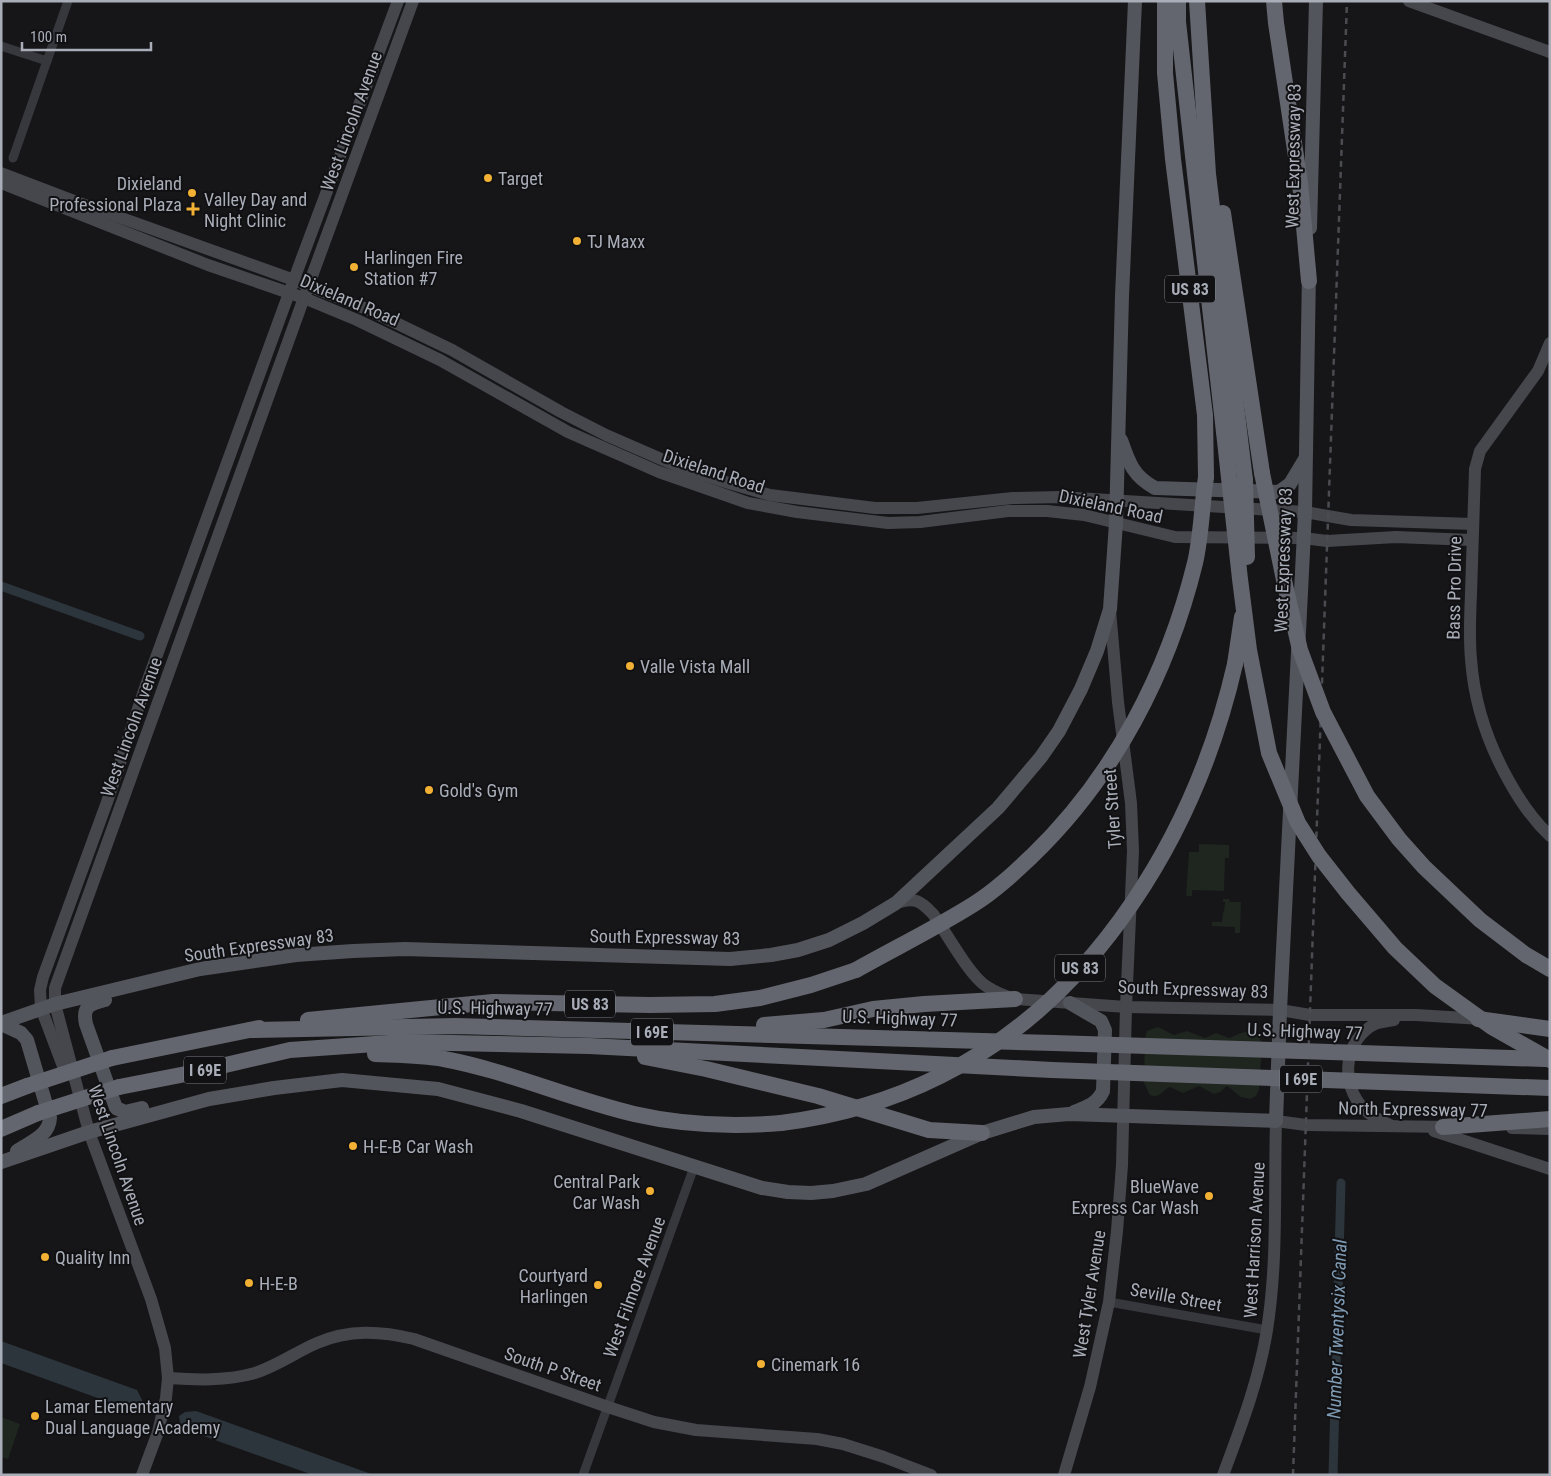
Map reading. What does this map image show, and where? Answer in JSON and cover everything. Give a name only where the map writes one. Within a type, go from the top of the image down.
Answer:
[{"type":"highway","name":"US 83","points":[[250,1030],[320,1018],[493,1002],[650,1006],[715,1004],[769,996],[856,970],[975,904],[1015,872],[1068,819],[1098,779],[1138,716],[1169,648],[1196,562],[1206,477],[1205,415],[1165,72],[1165,1]]},
{"type":"highway","points":[[1178,1],[1178,22],[1247,633],[1268,753],[1298,823],[1319,856],[1395,948],[1435,986],[1492,1027],[1550,1060]]},
{"type":"highway","points":[[1197,1],[1197,20],[1214,157],[1262,473],[1300,650],[1323,712],[1367,796],[1400,840],[1424,868],[1480,920],[1526,955],[1550,970]]},
{"type":"highway","points":[[1274,1],[1300,183],[1309,282]]},
{"type":"highway","name":"US 83","points":[[290,1050],[409,1054],[444,1059],[475,1066],[616,1109],[657,1118],[730,1125],[782,1123],[828,1116],[876,1103],[922,1085],[980,1054],[1016,1029],[1049,1000],[1088,959],[1124,914],[1156,867],[1182,818],[1204,768],[1222,717],[1235,664],[1245,592],[1248,527],[1245,480],[1214,230],[1197,20]]},
{"type":"highway","points":[[688,1032],[824,1020],[873,1009],[1014,999]]},
{"type":"highway","points":[[1466,1018],[1550,1029]]},
{"type":"highway","name":"U.S. Highway 77","points":[[250,1030],[456,1026],[1054,1043],[1550,1060]]},
{"type":"highway","name":"I 69E","points":[[1,1096],[112,1058],[250,1030]]},
{"type":"highway","name":"U.S. Highway 77","points":[[290,1050],[404,1042],[589,1046],[1052,1070],[1550,1088]]},
{"type":"highway","points":[[589,1046],[706,1069],[818,1096],[929,1130],[982,1133]]},
{"type":"highway","name":"I 69E","points":[[1,1129],[38,1113],[119,1087],[192,1073],[290,1050]]},
{"type":"highway","points":[[1443,1127],[1550,1118]]},
{"type":"main road","name":"West Lincoln Avenue","points":[[41,1008],[40,990],[43,977],[146,685],[398,1]]},
{"type":"main road","name":"West Lincoln Avenue","points":[[142,1475],[158,1432],[166,1398],[168,1378],[165,1348],[150,1299],[89,1132],[55,1004],[55,988],[308,286],[414,1]]},
{"type":"main road","points":[[896,903],[998,808],[1041,758],[1059,731],[1080,689],[1097,651],[1110,609],[1116,523],[1135,1]]},
{"type":"main road","name":"West Expressway 83","points":[[1276,1121],[1305,512],[1316,1]]},
{"type":"main road","points":[[1409,1],[1550,52]]},
{"type":"main road","name":"Dixieland Road","points":[[1,173],[294,280],[407,327],[606,436],[684,469],[770,495],[874,508],[944,506],[1036,497],[1305,512],[1351,520],[1473,524]]},
{"type":"main road","name":"Dixieland Road","points":[[1,183],[208,265],[304,298],[357,320],[418,348],[568,432],[659,472],[738,500],[797,512],[888,523],[920,522],[1008,511],[1066,511],[1175,537],[1303,538],[1327,540],[1396,537],[1472,540]]},
{"type":"main road","name":"Bass Pro Drive","points":[[1550,343],[1538,371],[1480,451],[1476,469],[1472,540],[1470,629],[1471,660],[1476,692],[1497,760],[1518,796],[1550,836]]},
{"type":"main road","points":[[1118,432],[1131,468],[1142,481],[1155,488],[1279,492],[1290,484],[1306,458]]},
{"type":"main road","name":"Tyler Street","points":[[1110,609],[1118,702],[1131,804],[1133,851],[1126,1007],[1124,1116]]},
{"type":"main road","name":"South Expressway 83","points":[[1,1024],[55,1004],[200,969],[296,955],[405,950],[730,960],[771,955],[798,950],[829,940],[863,923],[896,903],[911,900],[924,904],[934,914],[976,978],[986,986],[1014,999],[1126,1007],[1280,1010]]},
{"type":"main road","points":[[181,974],[178,981],[174,983],[93,1004],[85,1010],[85,1017],[118,1109],[125,1112],[184,1098],[197,1097],[209,1099]]},
{"type":"main road","points":[[1069,1114],[1092,1105],[1101,1096],[1103,1091],[1105,1030],[1101,1021],[1070,1003]]},
{"type":"main road","points":[[41,1008],[89,1132]]},
{"type":"main road","points":[[1280,1010],[1310,1015],[1416,1015],[1550,1023]]},
{"type":"main road","points":[[1392,1126],[1364,1110],[1353,1096],[1347,1069],[1352,1045],[1375,1024],[1416,1015]]},
{"type":"main road","points":[[1,1024],[21,1033],[27,1040],[50,1118],[48,1129],[39,1138],[2,1162]]},
{"type":"main road","points":[[2,1162],[89,1132],[209,1099],[307,1083],[342,1080],[438,1089],[521,1111],[762,1188],[798,1193],[822,1193],[866,1184],[982,1133],[1034,1117],[1069,1114],[1276,1121]]},
{"type":"main road","name":"West Tyler Avenue","points":[[1064,1475],[1090,1387],[1109,1302],[1118,1231],[1124,1116]]},
{"type":"main road","name":"North Expressway 77","points":[[1276,1121],[1306,1125],[1550,1129]]},
{"type":"main road","name":"West Harrison Avenue","points":[[1222,1475],[1247,1410],[1267,1330],[1275,1226],[1276,1121]]},
{"type":"main road","points":[[1422,1127],[1550,1169]]},
{"type":"main road","name":"South P Street","points":[[168,1378],[203,1380],[228,1378],[255,1372],[268,1368],[317,1343],[344,1334],[372,1332],[414,1339],[608,1407],[680,1428],[817,1439],[856,1448],[931,1475]]},
{"type":"street","points":[[13,158],[68,1]]},
{"type":"street","points":[[1,46],[47,61]]},
{"type":"street","name":"West Filmore Avenue","points":[[583,1475],[694,1167]]},
{"type":"street","name":"Seville Street","points":[[1109,1302],[1267,1330]]},
{"type":"shaded area","points":[[1199,844],[1229,845],[1229,858],[1225,858],[1224,891],[1192,890],[1192,896],[1186,896],[1189,852],[1199,852]]},
{"type":"shaded area","points":[[1223,899],[1229,899],[1230,902],[1241,902],[1240,933],[1235,933],[1235,927],[1212,926],[1212,922],[1222,922],[1225,902],[1223,902]]},
{"type":"shaded area","points":[[1158,1027],[1174,1035],[1187,1031],[1205,1038],[1216,1033],[1229,1038],[1248,1031],[1256,1033],[1262,1044],[1259,1089],[1256,1096],[1250,1099],[1241,1097],[1227,1086],[1214,1094],[1199,1086],[1183,1093],[1170,1087],[1159,1095],[1150,1095],[1144,1083],[1145,1038],[1147,1031]]},
{"type":"shaded area","points":[[1,1341],[137,1390],[144,1404],[136,1409],[128,1409],[1,1363]]},
{"type":"shaded area","points":[[196,1411],[374,1475],[313,1475],[187,1430],[180,1423],[179,1416],[185,1412]]},
{"type":"shaded area","points":[[1,1417],[20,1424],[8,1459],[1,1457]]},
{"type":"waterway","points":[[1,586],[140,636]]},
{"type":"waterway","name":"Number Twentysix Canal","points":[[1333,1475],[1341,1183]]},
{"type":"railway","points":[[1293,1475],[1347,1]]},
{"type":"place","name":"Target","points":[[488,178]]},
{"type":"place","name":"Dixieland Professional Plaza","points":[[192,193]]},
{"type":"place","name":"Valley Day and Night Clinic","points":[[193,209]]},
{"type":"place","name":"TJ Maxx","points":[[577,241]]},
{"type":"place","name":"Harlingen Fire Station #7","points":[[354,267]]},
{"type":"place","name":"Valle Vista Mall","points":[[630,666]]},
{"type":"place","name":"Gold's Gym","points":[[429,790]]},
{"type":"place","name":"H-E-B Car Wash","points":[[353,1146]]},
{"type":"place","name":"Central Park Car Wash","points":[[650,1191]]},
{"type":"place","name":"BlueWave Express Car Wash","points":[[1209,1196]]},
{"type":"place","name":"Quality Inn","points":[[45,1257]]},
{"type":"place","name":"H-E-B","points":[[249,1283]]},
{"type":"place","name":"Courtyard Harlingen","points":[[598,1285]]},
{"type":"place","name":"Cinemark 16","points":[[761,1364]]},
{"type":"place","name":"Lamar Elementary Dual Language Academy","points":[[35,1416]]}]
